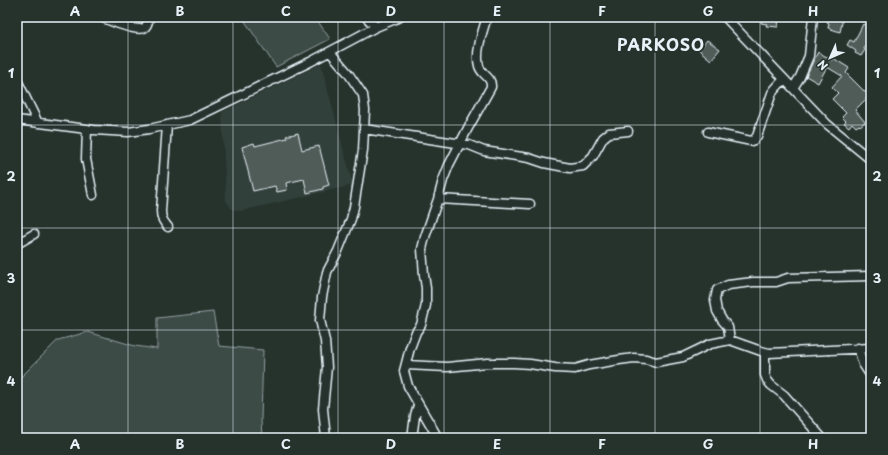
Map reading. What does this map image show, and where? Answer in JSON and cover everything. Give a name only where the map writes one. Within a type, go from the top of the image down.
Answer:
[{"type":"street","points":[[101,17],[110,21],[142,29],[147,25],[148,17]]},
{"type":"street","points":[[366,17],[376,27]]},
{"type":"street","points":[[17,120],[87,129],[128,132],[190,120],[330,52],[376,27],[400,17]]},
{"type":"street","points":[[438,438],[408,386],[404,371],[410,348],[426,305],[426,288],[422,249],[425,237],[449,165],[491,87],[490,79],[480,69],[478,57],[487,17]]},
{"type":"street","points":[[725,17],[827,124],[871,160]]},
{"type":"street","points":[[793,88],[800,77],[809,56],[813,17]]},
{"type":"street","points":[[326,438],[323,409],[327,367],[325,341],[320,320],[322,297],[327,272],[338,251],[354,208],[363,150],[365,110],[363,95],[348,73],[330,52]]},
{"type":"street","points":[[708,132],[754,140],[757,136],[772,93],[784,79]]},
{"type":"street","points":[[17,80],[38,123]]},
{"type":"street","points":[[167,125],[161,218],[168,227]]},
{"type":"street","points":[[87,129],[86,159],[93,196]]},
{"type":"street","points":[[364,129],[460,143],[484,151],[529,158],[544,163],[570,168],[583,166],[594,156],[603,138],[609,133],[628,131]]},
{"type":"street","points":[[438,199],[530,204]]},
{"type":"street","points":[[17,244],[34,234]]},
{"type":"street","points":[[730,340],[728,327],[717,311],[714,300],[717,290],[728,285],[753,282],[776,282],[788,278],[871,276]]},
{"type":"street","points":[[406,365],[447,367],[514,362],[555,368],[575,369],[589,365],[634,358],[656,362],[683,358],[710,344],[730,340],[769,353],[871,348]]},
{"type":"street","points":[[858,348],[863,364],[871,376]]},
{"type":"street","points":[[765,352],[765,375],[767,380],[784,395],[822,438]]},
{"type":"street","points":[[412,438],[418,405]]},
{"type":"shaded area","points":[[242,17],[315,17],[330,39],[276,67]]},
{"type":"shaded area","points":[[321,64],[353,185],[241,211],[232,209],[226,201],[222,112]]},
{"type":"shaded area","points":[[213,312],[219,346],[263,350],[261,420],[262,438],[17,438],[17,381],[58,340],[88,332],[135,346],[157,349],[157,318]]},
{"type":"building","points":[[762,17],[779,17],[778,27],[766,26],[767,24],[761,23]]},
{"type":"building","points":[[829,17],[843,18],[840,32],[828,28],[829,23],[827,22]]},
{"type":"building","points":[[863,24],[870,27],[866,37],[868,38],[864,49],[865,50],[861,56],[855,53],[856,51],[847,45],[850,40],[854,42]]},
{"type":"building","points":[[707,40],[720,49],[711,60],[699,50]]},
{"type":"building","points":[[818,52],[832,60],[833,58],[849,68],[846,73],[869,96],[855,110],[865,122],[860,126],[859,125],[856,127],[852,123],[849,127],[844,123],[846,121],[842,117],[846,113],[832,99],[838,93],[832,87],[842,76],[827,67],[818,83],[806,76]]},
{"type":"building","points":[[298,133],[302,150],[319,146],[329,185],[323,187],[323,189],[307,193],[304,179],[286,183],[287,190],[277,192],[275,186],[253,191],[242,147],[254,143],[255,146],[287,138],[286,136]]},
{"type":"district","name":"PARKOSO","points":[[661,44]]}]
